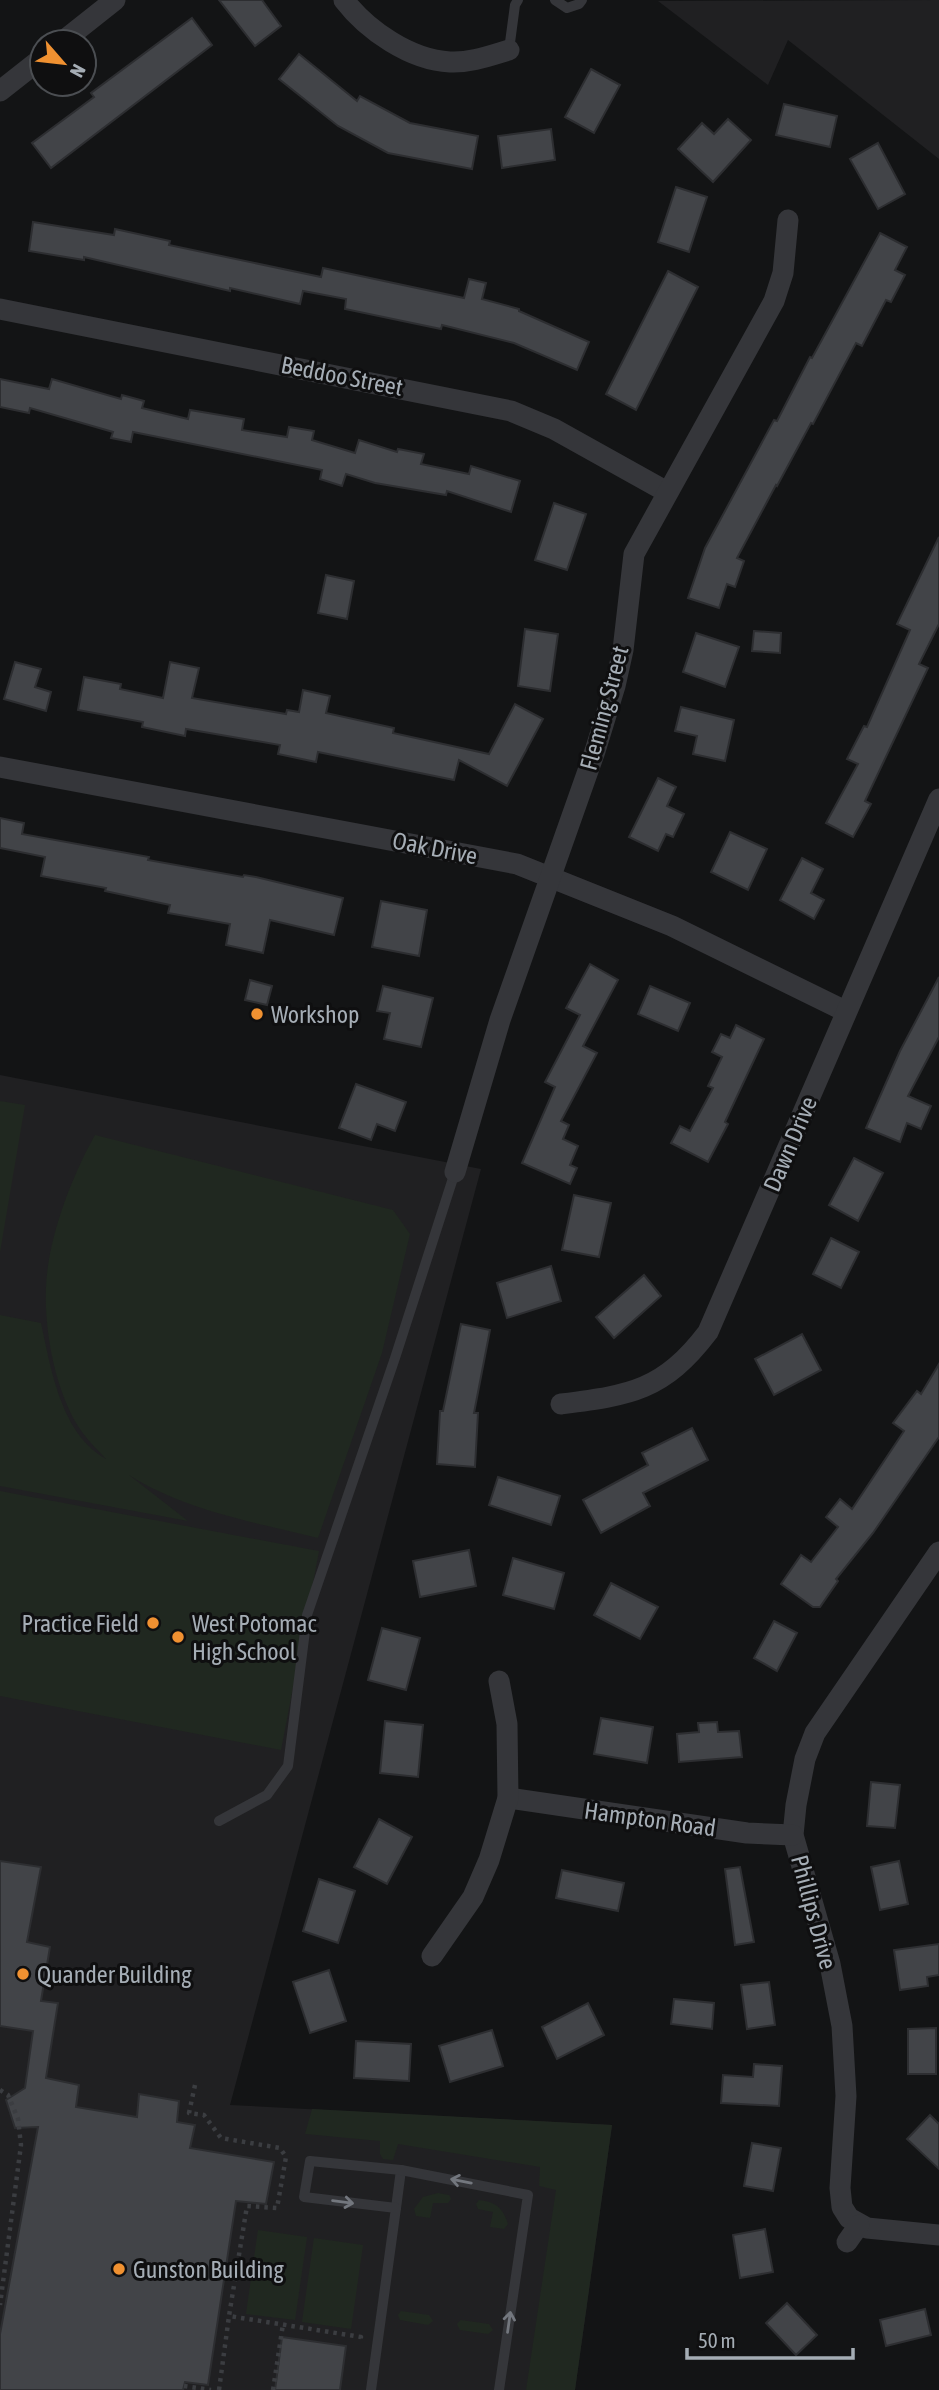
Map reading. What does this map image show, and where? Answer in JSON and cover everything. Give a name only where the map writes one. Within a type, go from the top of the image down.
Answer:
[{"type":"street","points":[[80,28],[115,0]]},
{"type":"street","points":[[344,0],[369,26],[390,41],[428,58],[450,62],[477,60],[509,50]]},
{"type":"street","points":[[0,91],[28,69]]},
{"type":"street","name":"Fleming Street","points":[[455,1172],[500,1020],[595,751],[615,686],[634,554],[774,301],[783,273],[789,220]]},
{"type":"street","name":"Beddoo Street","points":[[0,309],[511,411],[554,429],[667,492]]},
{"type":"street","name":"Oak Drive","points":[[0,767],[517,864],[672,926],[845,1011]]},
{"type":"street","name":"Dawn Drive","points":[[561,1404],[619,1397],[639,1390],[681,1363],[708,1332],[939,799]]},
{"type":"street","name":"Phillips Drive","points":[[939,1552],[815,1733],[805,1759],[793,1835],[830,1964],[842,2026],[846,2096],[840,2188],[842,2207],[849,2218],[853,2234],[890,2231],[939,2235]]},
{"type":"street","points":[[432,1956],[473,1897],[489,1860],[508,1798],[507,1724],[499,1681]]},
{"type":"street","name":"Hampton Road","points":[[508,1798],[747,1833],[793,1835]]},
{"type":"lane","points":[[509,50],[518,0]]},
{"type":"lane","points":[[555,0],[568,8],[582,0]]},
{"type":"lane","points":[[219,1821],[267,1795],[288,1766],[307,1615],[395,1359],[455,1172]]},
{"type":"lane","points":[[396,2208],[304,2197],[310,2161],[401,2170],[528,2195],[499,2390]]},
{"type":"lane","points":[[371,2390],[401,2170]]},
{"type":"path","points":[[195,2085],[189,2113],[204,2115],[221,2138],[280,2148],[286,2157],[277,2208],[247,2206],[219,2390]]},
{"type":"path","points":[[0,2090],[8,2095],[18,2119],[21,2146],[0,2305]]},
{"type":"path","points":[[229,2316],[361,2337],[359,2351]]},
{"type":"path","points":[[273,2390],[283,2324]]},
{"type":"path","points":[[184,2386],[211,2390]]},
{"type":"shaded area","points":[[939,0],[939,159],[788,40],[768,85],[658,1]]},
{"type":"shaded area","name":"West Potomac High School","points":[[0,1075],[481,1169],[230,2105],[612,2125],[575,2390],[0,2390]]},
{"type":"shaded area","points":[[0,1101],[25,1105],[0,1252]]},
{"type":"shaded area","points":[[95,1135],[393,1210],[410,1234],[382,1353],[318,1538],[197,1507],[129,1475],[188,1521],[0,1486],[0,1315],[41,1323],[54,1380],[68,1417],[78,1434],[106,1459],[81,1431],[63,1395],[49,1340],[46,1304],[48,1268],[56,1229],[69,1189]]},
{"type":"shaded area","name":"Practice Field","points":[[0,1491],[319,1551],[281,1750],[0,1696]]},
{"type":"shaded area","points":[[312,2109],[612,2125],[575,2390],[526,2390],[556,2190],[539,2186],[540,2167],[398,2144],[393,2160],[383,2159],[380,2154],[380,2141],[305,2134]]},
{"type":"shaded area","points":[[438,2193],[449,2195],[451,2199],[448,2203],[433,2203],[430,2218],[416,2216],[414,2209],[423,2197]]},
{"type":"shaded area","points":[[479,2200],[490,2202],[501,2210],[508,2224],[504,2229],[490,2227],[493,2212],[478,2209],[476,2204]]},
{"type":"shaded area","points":[[258,2230],[307,2237],[295,2320],[246,2314]]},
{"type":"shaded area","points":[[314,2238],[363,2245],[351,2329],[302,2322]]},
{"type":"shaded area","points":[[401,2311],[429,2315],[433,2321],[428,2325],[400,2320],[398,2315]]},
{"type":"shaded area","points":[[461,2320],[489,2324],[493,2330],[488,2334],[460,2330],[457,2324]]},
{"type":"building","points":[[219,0],[262,0],[281,26],[255,46]]},
{"type":"building","points":[[192,18],[212,45],[51,168],[32,143],[93,98],[98,98],[98,88]]},
{"type":"building","points":[[299,54],[357,101],[360,96],[410,123],[478,136],[472,169],[388,153],[338,126],[279,79]]},
{"type":"building","points":[[591,69],[620,85],[594,133],[565,117]]},
{"type":"building","points":[[784,104],[837,116],[830,147],[776,135]]},
{"type":"building","points":[[728,119],[751,140],[713,182],[678,149],[702,123],[714,134]]},
{"type":"building","points":[[551,129],[555,160],[502,168],[498,136]]},
{"type":"building","points":[[878,143],[905,194],[878,209],[850,159]]},
{"type":"building","points":[[676,187],[707,197],[689,252],[658,242]]},
{"type":"building","points":[[33,222],[114,235],[115,229],[170,241],[169,245],[321,277],[323,268],[464,298],[469,279],[486,283],[482,299],[519,309],[589,342],[577,370],[514,343],[442,325],[441,329],[345,309],[346,299],[303,291],[300,304],[230,288],[230,291],[84,257],[84,260],[29,251]]},
{"type":"building","points":[[880,233],[907,247],[895,270],[905,275],[891,302],[886,300],[862,346],[856,343],[813,424],[811,423],[776,485],[737,558],[744,561],[735,587],[727,584],[719,608],[688,598],[705,548]]},
{"type":"building","points":[[668,271],[698,287],[636,410],[606,394]]},
{"type":"building","points":[[0,379],[49,389],[52,379],[121,399],[122,395],[144,401],[142,408],[188,419],[190,410],[244,419],[242,430],[287,437],[289,427],[314,431],[312,440],[355,453],[359,440],[397,452],[398,449],[424,454],[421,464],[469,474],[471,466],[520,481],[511,512],[447,491],[446,495],[375,483],[346,474],[342,486],[320,479],[322,470],[133,432],[131,442],[111,438],[113,432],[30,408],[29,413],[0,407]]},
{"type":"building","points":[[554,503],[586,514],[567,570],[535,560]]},
{"type":"building","points":[[939,537],[939,624],[919,664],[928,668],[865,801],[871,804],[853,837],[826,823],[858,764],[847,759],[864,726],[867,727],[910,630],[897,624]]},
{"type":"building","points":[[326,575],[354,581],[347,619],[318,613]]},
{"type":"building","points":[[525,629],[558,634],[550,691],[518,686]]},
{"type":"building","points":[[754,631],[781,633],[780,653],[752,651]]},
{"type":"building","points":[[696,633],[739,647],[725,687],[683,672]]},
{"type":"building","points":[[15,662],[41,669],[35,687],[51,692],[46,711],[4,699]]},
{"type":"building","points":[[170,662],[199,668],[192,698],[286,714],[287,710],[299,712],[303,690],[330,696],[326,713],[394,728],[393,733],[489,754],[515,704],[543,719],[507,786],[459,760],[454,780],[318,752],[316,762],[278,754],[280,745],[186,729],[185,736],[142,727],[143,722],[78,710],[84,677],[121,684],[120,689],[163,698]]},
{"type":"building","points":[[681,707],[734,720],[725,761],[693,754],[697,736],[675,731]]},
{"type":"building","points":[[658,778],[676,787],[667,806],[684,814],[673,837],[666,834],[658,851],[629,837]]},
{"type":"building","points":[[0,818],[24,823],[22,834],[149,857],[148,860],[256,877],[343,898],[334,935],[270,920],[263,953],[226,945],[230,924],[168,913],[170,905],[105,891],[106,888],[41,876],[45,857],[0,848]]},
{"type":"building","points":[[730,832],[767,849],[748,890],[711,872]]},
{"type":"building","points":[[802,858],[823,869],[811,893],[824,900],[814,919],[780,900]]},
{"type":"building","points":[[381,901],[427,910],[419,956],[372,947]]},
{"type":"building","points":[[590,964],[618,980],[583,1046],[597,1053],[561,1121],[569,1125],[563,1139],[578,1146],[570,1165],[577,1168],[570,1184],[522,1163],[555,1087],[545,1082],[580,1015],[566,1008]]},
{"type":"building","points":[[939,977],[939,1037],[908,1096],[931,1106],[921,1129],[907,1123],[900,1142],[866,1128],[900,1051]]},
{"type":"building","points":[[250,980],[272,986],[267,1005],[245,1000]]},
{"type":"building","points":[[383,986],[433,998],[421,1047],[384,1039],[390,1013],[377,1011]]},
{"type":"building","points":[[650,986],[690,1003],[678,1031],[638,1014]]},
{"type":"building","points":[[736,1025],[764,1039],[725,1122],[728,1124],[708,1162],[671,1143],[680,1126],[690,1131],[713,1088],[708,1086],[722,1057],[712,1052],[721,1034],[730,1038]]},
{"type":"building","points":[[356,1084],[406,1102],[395,1131],[377,1124],[371,1140],[339,1128]]},
{"type":"building","points":[[854,1158],[883,1173],[858,1221],[829,1205]]},
{"type":"building","points":[[574,1195],[611,1203],[599,1257],[562,1250]]},
{"type":"building","points":[[831,1238],[859,1252],[841,1288],[813,1274]]},
{"type":"building","points":[[551,1266],[561,1301],[507,1318],[497,1283]]},
{"type":"building","points":[[644,1275],[661,1296],[614,1338],[596,1317]]},
{"type":"building","points":[[461,1324],[490,1330],[474,1413],[478,1413],[475,1467],[437,1464],[440,1411],[443,1411]]},
{"type":"building","points":[[802,1334],[821,1370],[774,1395],[755,1359]]},
{"type":"building","points":[[939,1364],[939,1437],[873,1533],[836,1579],[838,1581],[820,1607],[813,1607],[781,1584],[801,1555],[811,1562],[838,1527],[826,1517],[840,1499],[852,1509],[904,1431],[893,1423],[917,1391],[921,1394]]},
{"type":"building","points":[[692,1428],[708,1460],[643,1493],[650,1506],[601,1533],[583,1500],[648,1465],[642,1453]]},
{"type":"building","points":[[498,1477],[560,1496],[551,1525],[489,1505]]},
{"type":"building","points":[[469,1550],[476,1586],[420,1597],[413,1561]]},
{"type":"building","points":[[513,1558],[564,1573],[554,1609],[503,1595]]},
{"type":"building","points":[[611,1583],[658,1607],[640,1639],[594,1615]]},
{"type":"building","points":[[774,1621],[797,1633],[777,1671],[754,1658]]},
{"type":"building","points":[[382,1628],[420,1638],[406,1690],[368,1680]]},
{"type":"building","points":[[601,1718],[653,1727],[647,1763],[594,1754]]},
{"type":"building","points":[[385,1721],[423,1725],[418,1777],[380,1773]]},
{"type":"building","points":[[717,1722],[718,1732],[739,1731],[742,1757],[679,1762],[677,1734],[699,1732],[698,1723]]},
{"type":"building","points":[[871,1782],[900,1785],[895,1828],[867,1826]]},
{"type":"building","points":[[379,1819],[412,1837],[387,1884],[354,1867]]},
{"type":"building","name":"Gunston Building","points":[[0,1861],[41,1867],[27,1942],[50,1947],[41,2001],[58,2003],[46,2078],[79,2085],[76,2107],[137,2117],[139,2094],[179,2101],[177,2122],[195,2125],[190,2148],[274,2162],[266,2204],[236,2201],[208,2385],[185,2382],[183,2390],[0,2390],[0,2334],[38,2127],[15,2128],[6,2100],[25,2088],[33,2031],[0,2026]]},
{"type":"building","points":[[899,1861],[908,1904],[880,1910],[871,1867]]},
{"type":"building","points":[[740,1867],[754,1942],[735,1945],[725,1869]]},
{"type":"building","points":[[562,1870],[624,1883],[618,1911],[556,1898]]},
{"type":"building","points":[[319,1879],[355,1891],[338,1943],[303,1931]]},
{"type":"building","points":[[939,1944],[939,1975],[927,1977],[928,1986],[900,1990],[894,1950]]},
{"type":"building","points":[[329,1970],[346,2021],[310,2033],[293,1982]]},
{"type":"building","points":[[769,1982],[775,2025],[747,2029],[741,1985]]},
{"type":"building","points":[[674,1999],[714,2003],[712,2029],[671,2024]]},
{"type":"building","points":[[588,2003],[604,2035],[557,2059],[542,2027]]},
{"type":"building","points":[[936,2028],[936,2074],[908,2074],[908,2029]]},
{"type":"building","points":[[492,2030],[503,2066],[450,2082],[439,2046]]},
{"type":"building","points":[[356,2041],[411,2044],[409,2081],[354,2078]]},
{"type":"building","points":[[754,2064],[782,2066],[779,2106],[721,2103],[723,2075],[753,2077]]},
{"type":"building","points":[[930,2115],[939,2124],[939,2169],[907,2139]]},
{"type":"building","points":[[752,2143],[781,2148],[773,2191],[744,2186]]},
{"type":"building","points":[[765,2229],[773,2272],[740,2278],[733,2235]]},
{"type":"building","points":[[787,2303],[817,2335],[796,2355],[766,2323]]},
{"type":"building","points":[[925,2309],[931,2335],[886,2346],[880,2320]]},
{"type":"building","name":"Gunston Building","points":[[282,2337],[346,2346],[340,2390],[275,2390]]},
{"type":"place","name":"Workshop","points":[[257,1014]]},
{"type":"place","name":"Practice Field","points":[[153,1623]]},
{"type":"place","name":"West Potomac High School","points":[[178,1637]]},
{"type":"place","name":"Quander Building","points":[[23,1974]]},
{"type":"place","name":"Gunston Building","points":[[119,2269]]}]
